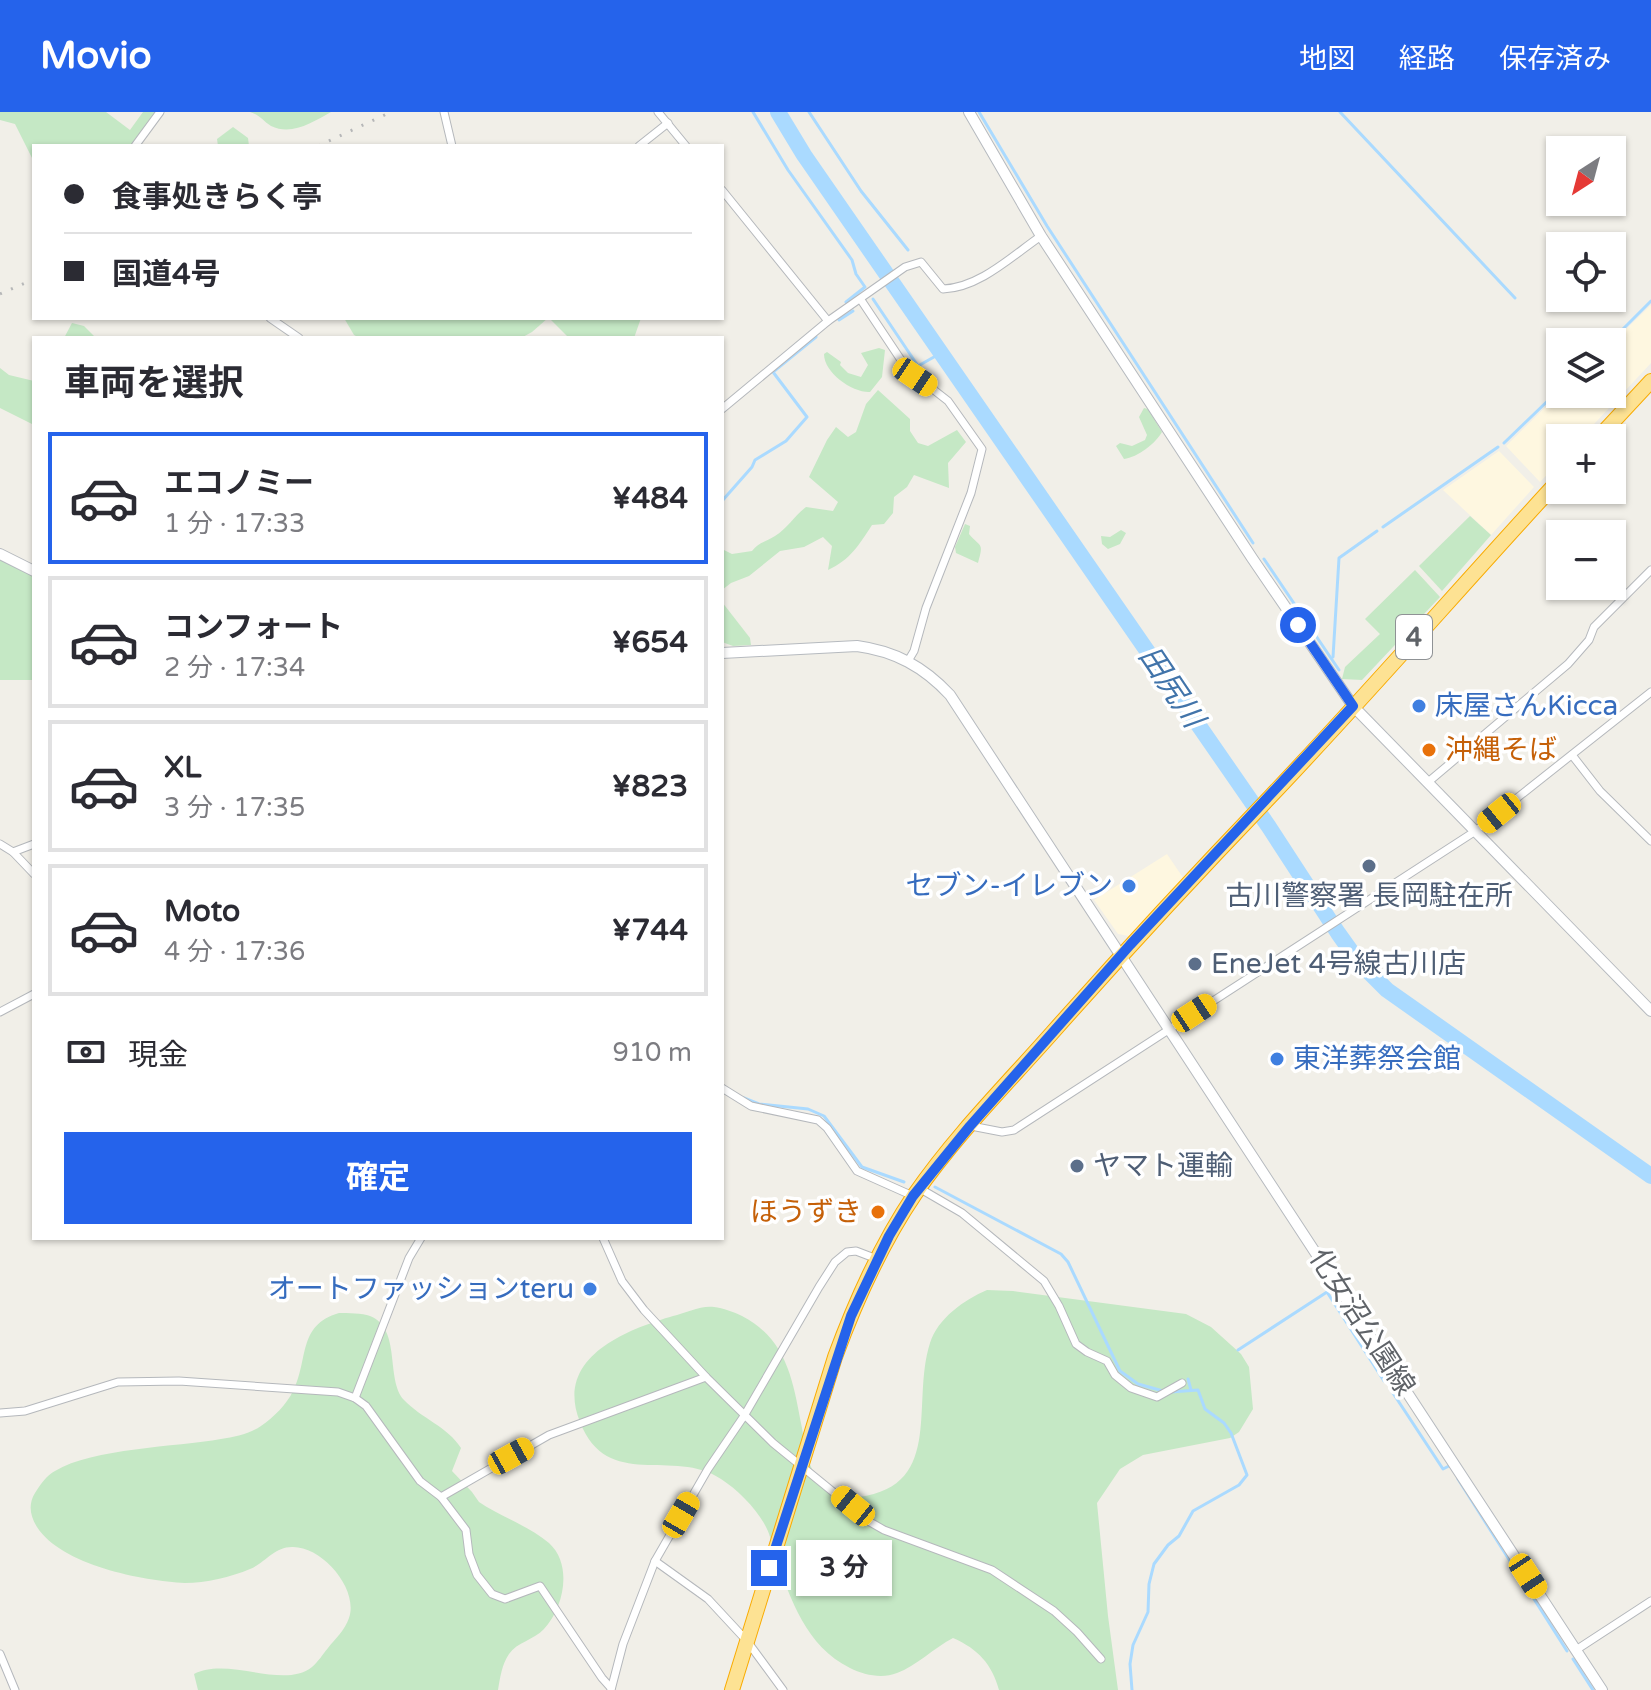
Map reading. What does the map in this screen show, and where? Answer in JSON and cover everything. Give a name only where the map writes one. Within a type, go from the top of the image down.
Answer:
[{"type":"highway","points":[[1611,424],[1651,381]]},
{"type":"highway","name":"4","points":[[732,1690],[835,1357],[877,1259],[916,1192],[1122,954],[1546,494]]},
{"type":"street","points":[[136,144],[160,112]]},
{"type":"street","points":[[444,112],[452,144]]},
{"type":"street","points":[[658,112],[684,144]]},
{"type":"street","points":[[969,112],[1041,236],[1353,706],[1651,1011]]},
{"type":"street","points":[[642,144],[668,123]]},
{"type":"street","points":[[724,192],[828,321]]},
{"type":"street","points":[[724,407],[828,321],[905,267],[921,262],[943,289],[959,289],[1041,236]]},
{"type":"street","points":[[861,300],[907,369],[948,401],[982,449],[971,493],[908,661]]},
{"type":"street","points":[[273,320],[296,336]]},
{"type":"street","points":[[0,554],[32,570]]},
{"type":"street","points":[[1427,783],[1568,664],[1589,640],[1594,627],[1651,570]]},
{"type":"street","name":"化女沼公園線","points":[[724,653],[857,646],[878,648],[923,670],[950,695],[1602,1690]]},
{"type":"street","points":[[970,1126],[1002,1132],[1014,1130],[1474,832],[1651,692]]},
{"type":"street","points":[[1572,755],[1600,791],[1650,839]]},
{"type":"street","points":[[0,844],[13,852],[32,872]]},
{"type":"street","points":[[13,852],[32,845]]},
{"type":"street","points":[[0,1012],[32,995]]},
{"type":"street","points":[[724,1089],[751,1106],[818,1120],[857,1171],[916,1192],[962,1213],[1044,1281],[1076,1344],[1107,1361],[1115,1375],[1131,1388],[1157,1397],[1182,1383]]},
{"type":"street","points":[[355,1398],[409,1258],[420,1240]]},
{"type":"street","points":[[604,1240],[622,1281],[644,1310],[744,1416],[803,1466],[870,1522],[884,1530],[992,1570],[1054,1611],[1101,1659]]},
{"type":"street","points":[[611,1689],[623,1644],[655,1561],[835,1262],[847,1252],[856,1251],[877,1259]]},
{"type":"street","points":[[441,1497],[549,1435],[706,1377]]},
{"type":"street","points":[[0,1413],[25,1411],[118,1382],[179,1381],[338,1392],[355,1398],[366,1406],[420,1481],[441,1497],[463,1524],[477,1575],[492,1594],[505,1599],[540,1586],[611,1689]]},
{"type":"street","points":[[655,1561],[708,1599],[747,1641],[783,1690]]},
{"type":"street","points":[[1576,1650],[1651,1601]]},
{"type":"street","points":[[0,1654],[15,1690]]},
{"type":"shaded area","points":[[1651,305],[1651,363],[1626,390],[1626,329]]},
{"type":"shaded area","points":[[1546,407],[1609,408],[1594,424],[1546,424],[1546,476],[1540,482],[1506,446]]},
{"type":"shaded area","points":[[1499,451],[1534,487],[1491,535],[1443,490]]},
{"type":"shaded area","points":[[1167,854],[1184,879],[1129,936],[1118,934],[1094,900]]},
{"type":"green space","points":[[0,112],[106,112],[130,130],[143,112],[155,112],[131,144],[32,144],[32,158],[15,124],[0,120]]},
{"type":"green space","points":[[250,112],[331,112],[294,129],[279,129]]},
{"type":"green space","points":[[233,127],[248,138],[249,144],[218,144],[217,139]]},
{"type":"green space","points":[[345,320],[546,320],[525,336],[354,335]]},
{"type":"green space","points":[[551,320],[640,320],[635,336],[567,336]]},
{"type":"green space","points":[[72,323],[84,326],[94,336],[65,336]]},
{"type":"green space","points":[[879,348],[885,350],[882,377],[870,392],[856,389],[841,380],[825,361],[824,354],[827,352],[841,362],[840,365],[848,373],[861,377],[868,365],[861,353]]},
{"type":"green space","points":[[0,368],[9,375],[32,381],[32,424],[0,408]]},
{"type":"green space","points":[[878,390],[910,419],[910,431],[918,443],[928,446],[957,430],[966,442],[948,463],[949,488],[914,475],[907,487],[894,497],[893,513],[884,524],[872,525],[853,551],[836,566],[828,570],[832,546],[823,537],[804,547],[780,551],[749,576],[724,588],[724,550],[732,554],[752,551],[780,533],[806,507],[833,511],[838,502],[809,477],[836,427],[848,437],[856,432],[866,404]]},
{"type":"green space","points":[[1144,408],[1148,409],[1162,432],[1146,449],[1124,459],[1116,446],[1120,443],[1132,446],[1145,440],[1147,435],[1139,417]]},
{"type":"green space","points":[[1470,516],[1491,535],[1442,591],[1419,566]]},
{"type":"green space","points":[[965,524],[970,526],[969,534],[980,546],[978,563],[956,553],[955,547]]},
{"type":"green space","points":[[1121,530],[1126,533],[1120,544],[1108,549],[1102,544],[1101,536],[1110,537]]},
{"type":"green space","points":[[0,558],[32,567],[32,680],[0,680]]},
{"type":"green space","points":[[1415,570],[1440,597],[1362,680],[1342,679],[1345,667],[1380,634],[1365,619]]},
{"type":"green space","points":[[724,605],[750,638],[751,645],[733,646],[724,643]]},
{"type":"green space","points":[[987,1290],[1186,1314],[1211,1327],[1241,1354],[1249,1367],[1253,1409],[1239,1432],[1230,1438],[1143,1455],[1120,1469],[1097,1503],[1118,1690],[999,1690],[983,1658],[953,1638],[911,1666],[891,1675],[861,1673],[850,1668],[822,1647],[802,1620],[787,1589],[768,1530],[758,1513],[740,1494],[703,1470],[643,1465],[607,1456],[592,1443],[580,1422],[575,1400],[577,1380],[585,1364],[599,1350],[654,1322],[699,1308],[721,1308],[757,1326],[779,1350],[791,1379],[807,1454],[815,1474],[850,1498],[880,1492],[901,1480],[913,1462],[919,1441],[925,1367],[934,1334],[953,1311]]},
{"type":"green space","points":[[339,1313],[367,1315],[380,1322],[390,1343],[398,1391],[404,1400],[449,1434],[461,1448],[452,1471],[479,1502],[549,1543],[561,1563],[563,1586],[557,1609],[544,1629],[509,1654],[498,1690],[198,1690],[194,1674],[208,1669],[286,1675],[312,1667],[349,1618],[349,1595],[336,1571],[315,1554],[292,1547],[275,1552],[250,1569],[218,1579],[185,1583],[148,1579],[104,1568],[64,1552],[49,1540],[33,1519],[31,1501],[39,1487],[52,1473],[71,1463],[135,1449],[231,1437],[261,1426],[290,1396],[298,1379],[306,1345],[316,1326]]},
{"type":"waterway","points":[[753,112],[788,170],[852,260],[856,274],[865,287],[846,302],[848,304]]},
{"type":"waterway","name":"田尻川","points":[[778,112],[804,155],[1269,827],[1358,961],[1387,990],[1651,1176]]},
{"type":"waterway","points":[[809,112],[861,191],[908,250]]},
{"type":"waterway","points":[[979,112],[1047,226],[1253,543]]},
{"type":"waterway","points":[[1340,112],[1515,298]]},
{"type":"waterway","points":[[873,299],[918,366],[941,353]]},
{"type":"waterway","points":[[1624,328],[1651,301]]},
{"type":"waterway","points":[[839,320],[853,311]]},
{"type":"waterway","points":[[724,499],[755,460],[786,441],[807,417],[773,372],[816,337]]},
{"type":"waterway","points":[[1504,443],[1546,402]]},
{"type":"waterway","points":[[1383,527],[1498,447]]},
{"type":"waterway","points":[[1333,657],[1339,558],[1377,531]]},
{"type":"waterway","points":[[1264,559],[1339,670]]},
{"type":"waterway","points":[[744,1098],[759,1104],[808,1109],[824,1116],[862,1167],[904,1182]]},
{"type":"waterway","points":[[935,1187],[1061,1254],[1068,1262],[1120,1371],[1138,1384],[1163,1391]]},
{"type":"waterway","points":[[1238,1350],[1327,1292],[1384,1381]]},
{"type":"waterway","points":[[1188,1379],[1191,1390]]},
{"type":"waterway","points":[[1132,1690],[1130,1664],[1133,1645],[1148,1612],[1149,1584],[1154,1564],[1179,1536],[1193,1511],[1239,1485],[1247,1475],[1231,1433],[1224,1423],[1205,1409],[1198,1390],[1171,1392]]},
{"type":"waterway","points":[[1391,1390],[1443,1469],[1449,1466]]},
{"type":"waterway","points":[[1458,1479],[1567,1651]]},
{"type":"waterway","points":[[1573,1659],[1593,1690]]},
{"type":"railway","points":[[322,144],[391,112]]},
{"type":"railway","points":[[0,294],[32,280]]},
{"type":"place","name":"床屋さんKicca","points":[[1419,706]]},
{"type":"place","name":"沖縄そば","points":[[1429,750]]},
{"type":"place","name":"古川警察署 長岡駐在所","points":[[1369,866]]},
{"type":"place","name":"セブン-イレブン","points":[[1129,886]]},
{"type":"place","name":"EneJet 4号線古川店","points":[[1195,964]]},
{"type":"place","name":"東洋葬祭会館","points":[[1277,1059]]},
{"type":"place","name":"ヤマト運輸","points":[[1077,1166]]},
{"type":"place","name":"ほうずき","points":[[878,1212]]},
{"type":"place","name":"オートファッションteru","points":[[590,1289]]},
{"type":"route","points":[[769,1568],[835,1357],[889,1236],[913,1196],[970,1126],[1130,945],[1353,706],[1298,625]]}]
